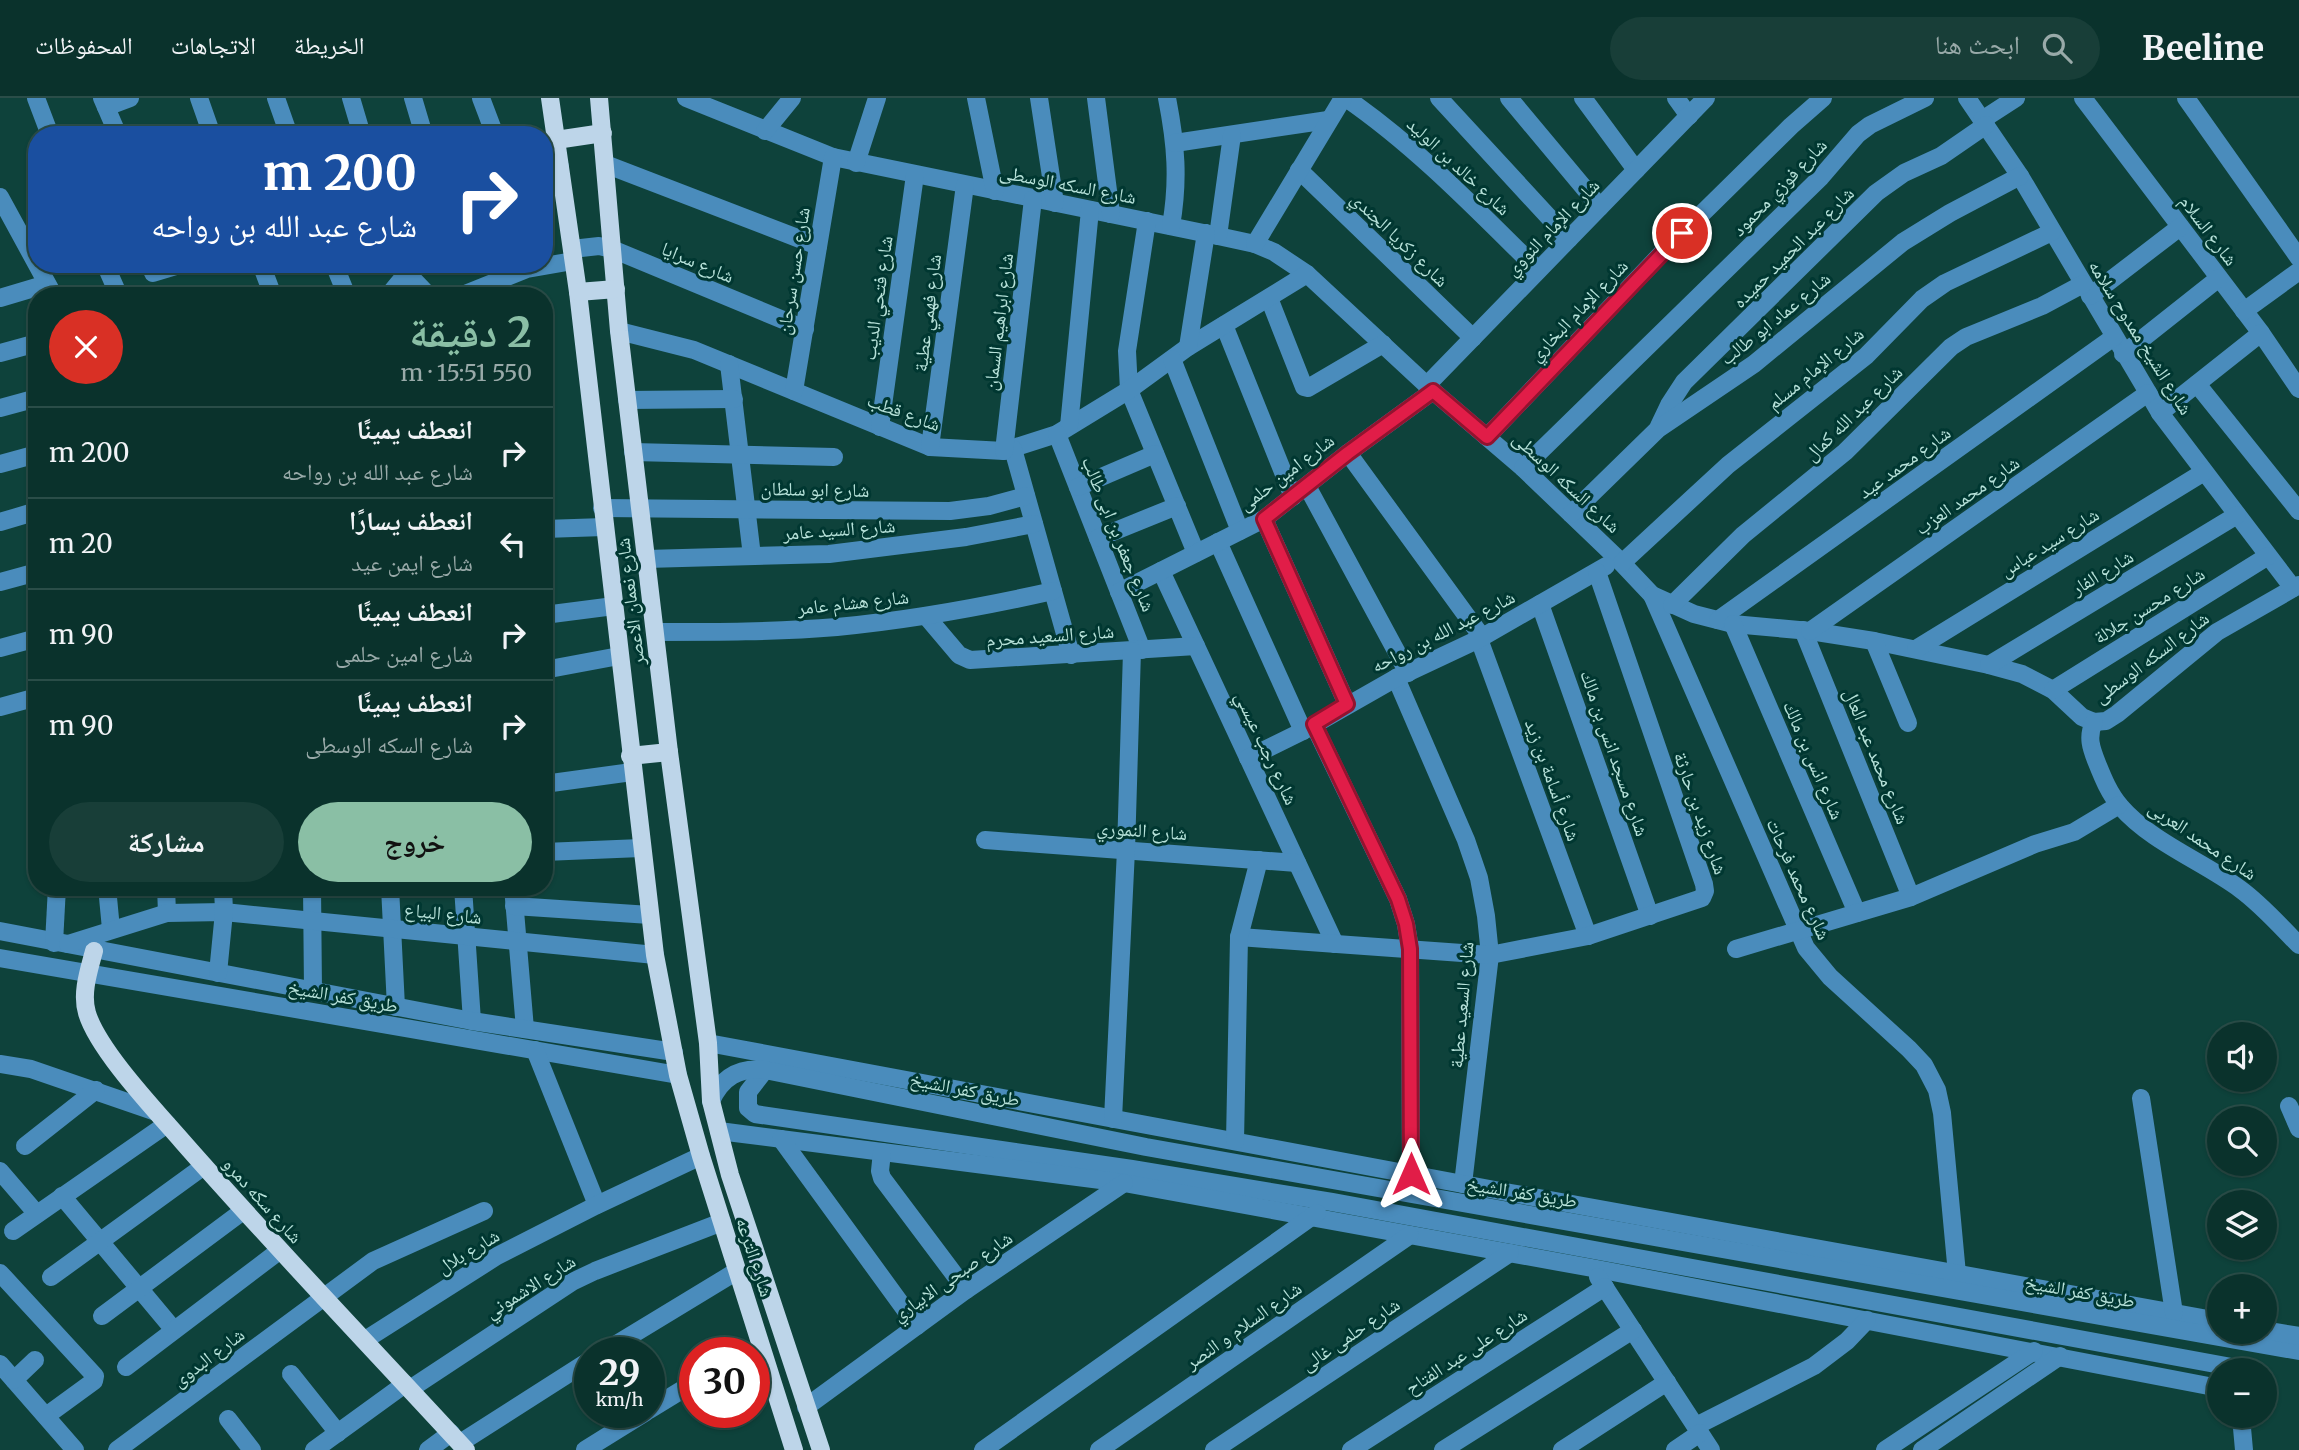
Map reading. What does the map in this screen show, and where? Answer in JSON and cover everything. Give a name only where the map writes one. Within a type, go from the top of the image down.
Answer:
[{"type":"main road","name":"شارع نعمان الاعصر","points":[[550,98],[556,140],[553,161]]},
{"type":"main road","name":"شارع نعمان الاعصر","points":[[599,98],[627,400],[669,752],[708,1043],[711,1101]]},
{"type":"main road","points":[[556,140],[603,132]]},
{"type":"main road","name":"شارع نعمان الاعصر","points":[[553,172],[573,255],[641,848],[655,954],[678,1075]]},
{"type":"main road","points":[[578,292],[616,289]]},
{"type":"main road","points":[[631,764],[669,752]]},
{"type":"main road","name":"شارع سكه دمرو","points":[[94,950],[85,995],[87,1012],[99,1039],[161,1118],[243,1211],[459,1442]]},
{"type":"main road","name":"شارع الترعه","points":[[678,1075],[794,1450]]},
{"type":"main road","name":"شارع الترعه","points":[[711,1101],[730,1175],[821,1450]]},
{"type":"main road","points":[[750,1313],[773,1304]]},
{"type":"street","points":[[36,98],[47,126]]},
{"type":"street","points":[[114,126],[104,103],[130,98]]},
{"type":"street","points":[[199,98],[207,126]]},
{"type":"street","points":[[276,98],[286,126]]},
{"type":"street","points":[[351,98],[359,126]]},
{"type":"street","points":[[413,98],[421,126]]},
{"type":"street","points":[[481,98],[492,126]]},
{"type":"street","name":"شارع السكه الوسطى","points":[[686,98],[833,157],[1212,234],[1255,244],[1274,252],[1307,274],[1430,388],[1523,468],[1652,595],[1672,605],[1726,622],[1807,630],[1989,664],[2022,674],[2053,690],[2082,717],[2094,722],[2106,721],[2117,714],[2225,626],[2296,587]]},
{"type":"street","points":[[765,131],[792,98]]},
{"type":"street","points":[[856,163],[877,98]]},
{"type":"street","points":[[976,98],[995,191]]},
{"type":"street","points":[[1039,98],[1055,203]]},
{"type":"street","points":[[1096,98],[1111,214]]},
{"type":"street","points":[[1167,98],[1175,143],[1176,199],[1171,226]]},
{"type":"street","points":[[1255,244],[1328,120],[1344,98]]},
{"type":"street","name":"شارع خالد بن الوليد","points":[[1344,98],[1379,121],[1412,149],[1538,270]]},
{"type":"street","points":[[1439,98],[1569,239]]},
{"type":"street","points":[[1509,98],[1600,207]]},
{"type":"street","points":[[1583,98],[1636,170]]},
{"type":"street","points":[[1676,98],[1689,116]]},
{"type":"street","name":"شارع الإمام النووي","points":[[1430,388],[1473,338],[1706,98]]},
{"type":"street","name":"شارع الإمام البخاري","points":[[1487,437],[1664,251],[1791,125],[1823,98]]},
{"type":"street","name":"شارع فوزي محمود","points":[[1523,468],[1821,177],[1858,134],[1870,125],[1925,98]]},
{"type":"street","name":"شارع الشيخ ممدوح سلامه","points":[[1967,98],[2020,176],[2160,413],[2268,556],[2296,587]]},
{"type":"street","name":"شارع عبد الحميد حميده","points":[[1658,429],[1684,382],[1876,193],[1904,173],[1941,156],[2016,98]]},
{"type":"street","name":"شارع السلام","points":[[2083,98],[2261,333],[2299,389]]},
{"type":"street","points":[[2186,98],[2299,258]]},
{"type":"street","points":[[1175,143],[1328,120]]},
{"type":"street","points":[[1188,347],[1233,135]]},
{"type":"street","name":"شارع حسن سرحان","points":[[794,391],[833,157]]},
{"type":"street","points":[[605,164],[818,246]]},
{"type":"street","name":"شارع زكريا الجندي","points":[[1299,170],[1473,338]]},
{"type":"street","name":"شارع فتحي الديب","points":[[880,427],[915,175]]},
{"type":"street","name":"شارع عماد ابو طالب","points":[[1571,514],[1658,429],[1754,364],[1903,242],[1950,213],[2020,176]]},
{"type":"street","name":"شارع فهمي عطية","points":[[930,447],[965,185]]},
{"type":"street","points":[[0,197],[8,228],[28,258]]},
{"type":"street","name":"شارع ابراهيم السمان","points":[[1008,450],[1033,199]]},
{"type":"street","points":[[1063,430],[1090,210]]},
{"type":"street","points":[[1147,221],[1127,351],[1129,390],[1196,553]]},
{"type":"street","name":"شارع عبد الله كمال","points":[[1672,605],[1743,536],[1845,452],[1951,347],[1966,337],[2087,290],[2180,227]]},
{"type":"street","name":"شارع الإمام مسلم","points":[[1620,561],[1728,465],[1866,356],[1922,299],[1945,283],[2052,232]]},
{"type":"street","name":"شارع سرايا","points":[[553,262],[599,246],[612,249],[805,329]]},
{"type":"street","points":[[409,273],[421,287]]},
{"type":"street","name":"شارع سرايا","points":[[481,287],[517,273]]},
{"type":"street","name":"شارع قطب","points":[[620,331],[657,339],[729,364],[930,447],[1008,450],[1063,430],[1129,390],[1188,347],[1307,274]]},
{"type":"street","points":[[504,277],[505,287]]},
{"type":"street","points":[[2123,354],[2219,278]]},
{"type":"street","points":[[2244,311],[2296,279]]},
{"type":"street","points":[[0,298],[28,294]]},
{"type":"street","points":[[1269,298],[1303,384],[1308,388],[1383,344]]},
{"type":"street","name":"شارع السعيد عطية","points":[[1224,325],[1300,491],[1402,676],[1479,878],[1490,955],[1463,1184]]},
{"type":"street","points":[[2160,413],[2261,333]]},
{"type":"street","name":"شارع محمد عيد","points":[[1726,622],[2114,337]]},
{"type":"street","points":[[0,353],[28,345]]},
{"type":"street","points":[[1172,359],[1240,531]]},
{"type":"street","points":[[729,364],[752,556]]},
{"type":"street","points":[[2197,384],[2299,511]]},
{"type":"street","name":"شارع امين حلمى","points":[[1119,592],[1264,519],[1430,388]]},
{"type":"street","name":"شارع محمد العزب","points":[[1807,630],[2148,393]]},
{"type":"street","points":[[627,400],[734,399]]},
{"type":"street","points":[[0,408],[28,400]]},
{"type":"street","name":"شارع جعفر بن ابى طالب","points":[[1063,430],[1077,487],[1119,592],[1137,650]]},
{"type":"street","points":[[1008,450],[1026,496],[1072,655]]},
{"type":"street","points":[[633,452],[834,457]]},
{"type":"street","name":"شارع أسامة بن زيد","points":[[1348,453],[1481,638],[1588,936]]},
{"type":"street","points":[[1077,487],[1155,454]]},
{"type":"street","points":[[0,464],[28,456]]},
{"type":"street","name":"شارع سيد عباس","points":[[1916,649],[2204,472]]},
{"type":"street","name":"شارع ابو سلطان","points":[[602,508],[950,511],[989,506],[1026,496]]},
{"type":"street","points":[[1098,538],[1177,506]]},
{"type":"street","points":[[0,522],[28,514]]},
{"type":"street","name":"شارع الفار","points":[[1989,664],[2237,515]]},
{"type":"street","points":[[1264,519],[1347,704]]},
{"type":"street","name":"شارع السيد عامر","points":[[646,559],[828,554],[898,547],[1034,524]]},
{"type":"street","points":[[553,529],[604,527]]},
{"type":"street","points":[[1218,542],[1308,728],[1398,899],[1406,924],[1410,949],[1411,1174]]},
{"type":"street","name":"شارع محسن جلالة","points":[[2053,690],[2268,556]]},
{"type":"street","name":"شارع عبد الله بن رواحه","points":[[1248,758],[1308,728],[1347,704],[1481,638],[1620,561]]},
{"type":"street","name":"شارع رجب عيسي","points":[[1161,571],[1335,944]]},
{"type":"street","name":"شارع زيد بن حارثة","points":[[1239,937],[1490,955],[1588,936],[1702,898],[1705,891],[1597,572]]},
{"type":"street","points":[[0,582],[28,574]]},
{"type":"street","name":"شارع هشام عامر","points":[[655,632],[745,632],[835,627],[926,616],[1053,591]]},
{"type":"street","name":"شارع محمد فرحات","points":[[1652,595],[1798,930],[1815,962],[1909,1049],[1924,1065],[1937,1090],[1942,1113],[1956,1274]]},
{"type":"street","name":"شارع مسجد انس بن مالك","points":[[1540,604],[1650,916]]},
{"type":"street","points":[[553,614],[614,606]]},
{"type":"street","name":"شارع السعيد محرم","points":[[926,616],[959,655],[970,660],[1196,646]]},
{"type":"street","name":"شارع انس بن مالك","points":[[1726,622],[1857,913]]},
{"type":"street","name":"شارع محمد عبد العال","points":[[1807,630],[1911,897]]},
{"type":"street","points":[[0,648],[28,640]]},
{"type":"street","points":[[1874,641],[1908,723]]},
{"type":"street","points":[[1113,1119],[1137,650]]},
{"type":"street","points":[[553,668],[619,656]]},
{"type":"street","points":[[0,707],[28,699]]},
{"type":"street","name":"شارع محمد العربى","points":[[2094,722],[2091,748],[2107,788],[2119,805],[2151,832],[2248,895],[2299,945]]},
{"type":"street","points":[[553,782],[631,764]]},
{"type":"street","points":[[1736,948],[1911,897],[2022,849],[2074,832],[2119,805]]},
{"type":"street","name":"شارع النموري","points":[[985,839],[1297,863]]},
{"type":"street","points":[[553,852],[641,848]]},
{"type":"street","points":[[1235,1142],[1239,937],[1259,860]]},
{"type":"street","points":[[57,896],[59,944]]},
{"type":"street","points":[[108,896],[111,929]]},
{"type":"street","points":[[166,896],[167,913]]},
{"type":"street","points":[[218,974],[223,896]]},
{"type":"street","points":[[312,896],[313,991]]},
{"type":"street","points":[[391,896],[396,1006]]},
{"type":"street","points":[[464,896],[472,1021]]},
{"type":"street","points":[[513,896],[525,1029]]},
{"type":"street","points":[[514,906],[650,915]]},
{"type":"street","name":"شارع البياع","points":[[59,944],[167,913],[224,912],[655,954]]},
{"type":"street","name":"طريق كفر الشيخ","points":[[0,931],[472,1021],[674,1052]]},
{"type":"street","name":"طريق كفر الشيخ","points":[[0,958],[678,1075]]},
{"type":"street","name":"طريق كفر الشيخ","points":[[708,1043],[1511,1193],[1603,1218],[2194,1325],[2299,1351]]},
{"type":"street","points":[[535,1050],[597,1205]]},
{"type":"street","points":[[0,1064],[31,1069],[96,1090],[161,1118],[13,1231]]},
{"type":"street","points":[[765,1070],[748,1092],[748,1108],[755,1114],[1132,1169],[1332,1202],[1604,1270],[2207,1364]]},
{"type":"street","name":"طريق كفر الشيخ","points":[[711,1101],[717,1088],[726,1078],[738,1071],[765,1070],[1146,1147],[1510,1212],[1603,1218]]},
{"type":"street","points":[[25,1146],[96,1090]]},
{"type":"street","points":[[2141,1098],[2174,1313]]},
{"type":"street","points":[[2289,1106],[2299,1129]]},
{"type":"street","points":[[1146,1147],[1149,1125]]},
{"type":"street","points":[[719,1131],[1124,1183],[1604,1270],[2207,1386]]},
{"type":"street","points":[[780,1139],[917,1326]]},
{"type":"street","points":[[882,1152],[882,1178],[966,1290]]},
{"type":"street","name":"شارع بلال","points":[[365,1339],[497,1256],[701,1156]]},
{"type":"street","points":[[51,1277],[204,1166]]},
{"type":"street","points":[[0,1171],[37,1214]]},
{"type":"street","name":"شارع صبحى الابياري","points":[[806,1407],[966,1290],[1124,1183]]},
{"type":"street","points":[[1510,1212],[1511,1193]]},
{"type":"street","points":[[62,1196],[174,1330]]},
{"type":"street","points":[[983,1450],[1332,1202]]},
{"type":"street","points":[[102,1317],[243,1211]]},
{"type":"street","name":"شارع البدوى","points":[[117,1450],[373,1261],[484,1211]]},
{"type":"street","name":"شارع الاشموني","points":[[317,1449],[572,1282],[722,1222]]},
{"type":"street","name":"شارع السلام و النصر","points":[[1100,1450],[1409,1235]]},
{"type":"street","points":[[126,1367],[279,1251]]},
{"type":"street","name":"شارع حلمى غالى","points":[[1214,1450],[1510,1253]]},
{"type":"street","name":"طريق كفر الشيخ","points":[[1809,1256],[1956,1274],[2174,1313],[2194,1325],[2207,1323]]},
{"type":"street","points":[[1604,1270],[1633,1330],[1711,1450]]},
{"type":"street","name":"شارع على عبد الفتاح","points":[[1351,1450],[1604,1270]]},
{"type":"street","points":[[628,1337],[737,1271]]},
{"type":"street","points":[[0,1273],[95,1376],[94,1381],[46,1416]]},
{"type":"street","points":[[1675,1450],[1698,1430],[1814,1366],[1847,1341],[1867,1320]]},
{"type":"street","points":[[1443,1450],[1633,1330]]},
{"type":"street","points":[[2277,1332],[2299,1336]]},
{"type":"street","points":[[1885,1450],[2034,1351]]},
{"type":"street","points":[[1922,1450],[2060,1356]]},
{"type":"street","points":[[14,1380],[35,1360]]},
{"type":"street","points":[[0,1364],[75,1450]]},
{"type":"street","points":[[428,1450],[459,1442],[574,1370]]},
{"type":"street","points":[[291,1374],[338,1433]]},
{"type":"street","points":[[1562,1450],[1667,1382]]},
{"type":"street","points":[[228,1419],[253,1450]]},
{"type":"street","points":[[585,1450],[621,1428]]},
{"type":"street","points":[[2242,1428],[2244,1450]]},
{"type":"route","points":[[1411,1174],[1410,949],[1406,924],[1398,899],[1314,724],[1347,704],[1264,519],[1433,391],[1487,437],[1682,233]]}]
